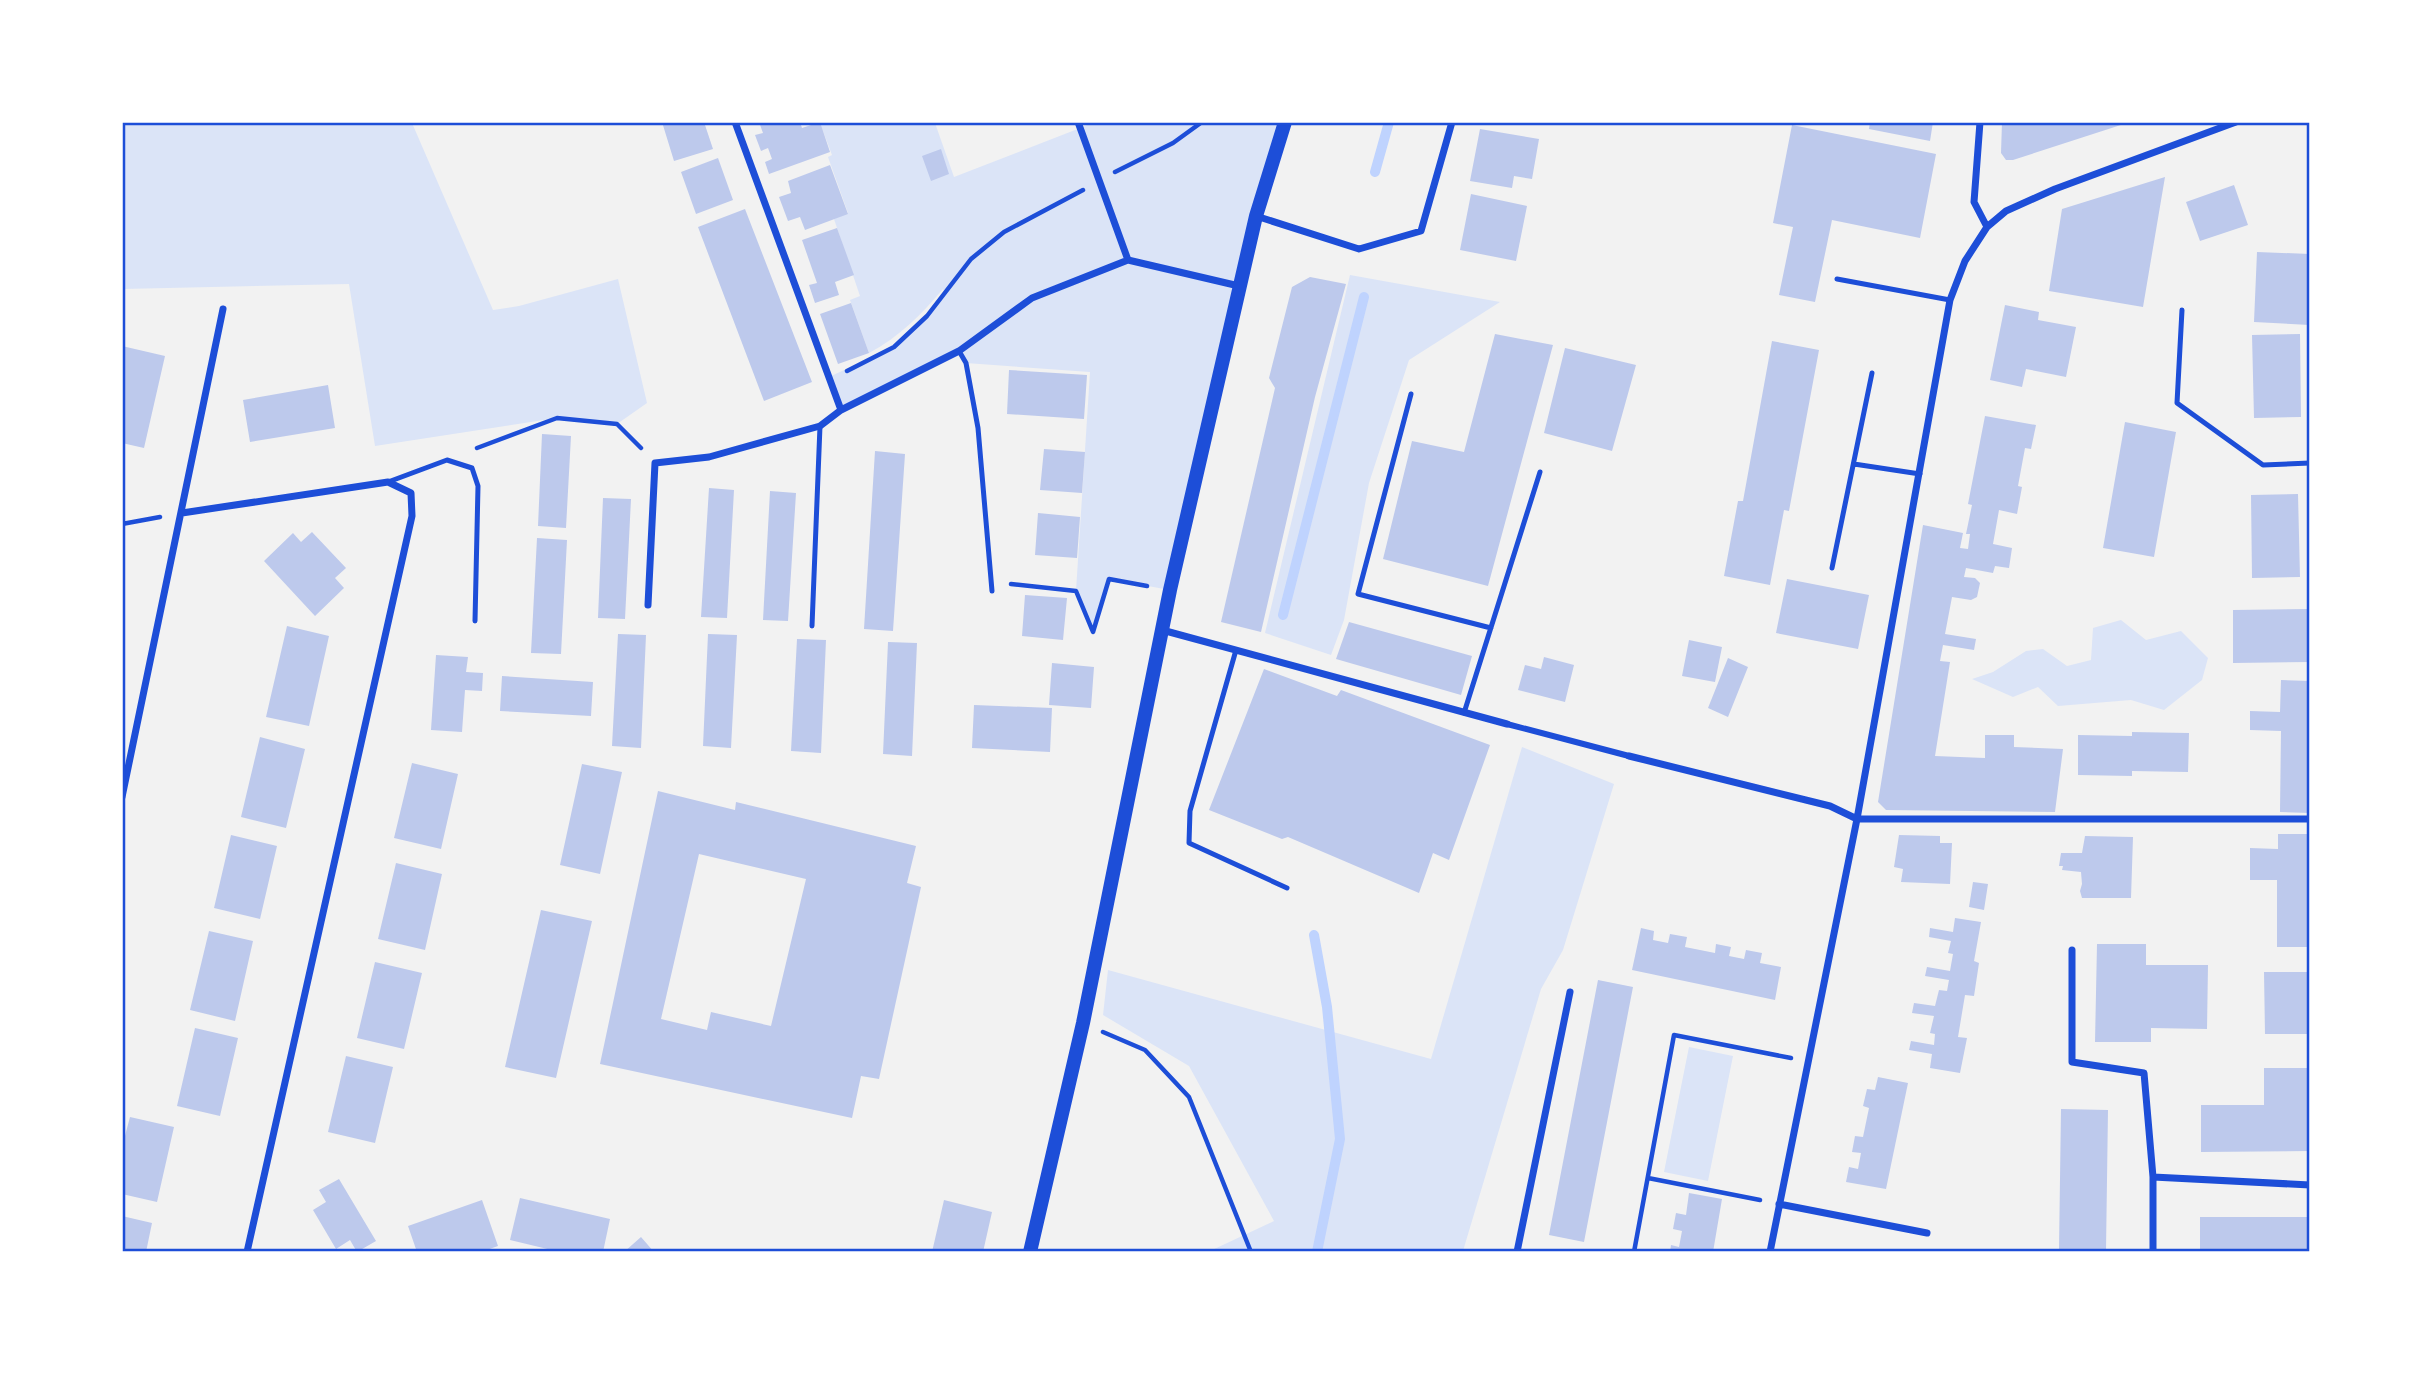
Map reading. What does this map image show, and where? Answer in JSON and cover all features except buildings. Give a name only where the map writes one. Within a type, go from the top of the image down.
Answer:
[{"type":"main road","points":[[1030,1251],[1083,1023],[1170,590],[1256,216],[1286,122]]},
{"type":"street","points":[[736,122],[841,410]]},
{"type":"street","points":[[1078,122],[1128,260]]},
{"type":"street","points":[[1256,216],[1359,249],[1421,231],[1452,122]]},
{"type":"street","points":[[1980,122],[1974,202],[1987,227]]},
{"type":"street","points":[[1770,1251],[1857,819],[1950,300],[1965,261],[1987,227],[2006,211],[2236,122]]},
{"type":"street","points":[[648,605],[655,463],[709,457],[820,426],[841,410],[959,351],[1032,298],[1128,260],[1240,286]]},
{"type":"street","points":[[122,797],[223,309]]},
{"type":"street","points":[[182,513],[388,482],[411,493],[412,516],[247,1251]]},
{"type":"street","points":[[1161,630],[1464,713],[1830,806],[1857,819],[2309,819]]},
{"type":"street","points":[[2072,950],[2072,1062],[2144,1073],[2153,1177],[2153,1251]]},
{"type":"street","points":[[1517,1251],[1570,992]]},
{"type":"street","points":[[2153,1177],[2309,1185]]},
{"type":"street","points":[[1779,1204],[1927,1233]]},
{"type":"lane","points":[[1837,279],[1950,300]]},
{"type":"lane","points":[[2182,310],[2177,403],[2263,465],[2309,463]]},
{"type":"lane","points":[[959,351],[966,363],[978,429],[992,591]]},
{"type":"lane","points":[[1832,568],[1872,373]]},
{"type":"lane","points":[[1411,394],[1358,594],[1491,628]]},
{"type":"lane","points":[[812,626],[820,426]]},
{"type":"lane","points":[[388,482],[447,460],[472,468],[478,485],[475,621]]},
{"type":"lane","points":[[1854,464],[1920,474]]},
{"type":"lane","points":[[1464,713],[1540,472]]},
{"type":"lane","points":[[1236,650],[1190,811],[1189,843],[1287,888]]},
{"type":"path","points":[[829,377],[894,347],[927,316],[971,259],[1004,232],[1173,143],[1202,122]]},
{"type":"path","points":[[447,460],[557,418],[617,424],[655,463]]},
{"type":"path","points":[[122,524],[182,513]]},
{"type":"path","points":[[993,582],[1076,591],[1093,632],[1109,579],[1170,590]]},
{"type":"path","points":[[1083,1023],[1145,1050],[1189,1097],[1251,1251]]},
{"type":"path","points":[[1634,1251],[1674,1035],[1809,1062]]},
{"type":"path","points":[[1648,1178],[1779,1204]]},
{"type":"shaded area","points":[[122,123],[412,123],[493,310],[519,306],[618,279],[647,403],[617,424],[557,418],[375,446],[349,284],[123,289]]},
{"type":"shaded area","points":[[820,123],[935,123],[954,177],[1093,123],[1285,123],[1170,590],[1109,579],[1093,632],[1076,591],[1090,372],[966,363],[959,351],[841,410],[829,377],[894,347],[927,316],[945,293],[943,289],[909,325],[869,353],[850,300],[860,296],[834,219],[848,213],[828,157],[832,155]]},
{"type":"shaded area","points":[[1350,275],[1500,302],[1409,360],[1369,483],[1344,620],[1331,655],[1265,633]]},
{"type":"shaded area","points":[[2121,620],[2146,640],[2181,631],[2208,658],[2202,680],[2164,710],[2131,700],[2058,706],[2038,687],[2013,697],[1972,679],[1993,672],[2026,651],[2043,649],[2067,666],[2091,660],[2093,628]]},
{"type":"shaded area","points":[[1522,747],[1614,784],[1563,950],[1541,989],[1463,1251],[1210,1251],[1274,1221],[1189,1066],[1103,1015],[1108,970],[1431,1059]]},
{"type":"shaded area","points":[[1689,1047],[1733,1056],[1708,1181],[1664,1172]]},
{"type":"waterway","points":[[1375,172],[1389,122]]},
{"type":"waterway","points":[[1283,615],[1364,297]]},
{"type":"waterway","points":[[1314,935],[1327,1007],[1340,1139],[1317,1252]]}]
